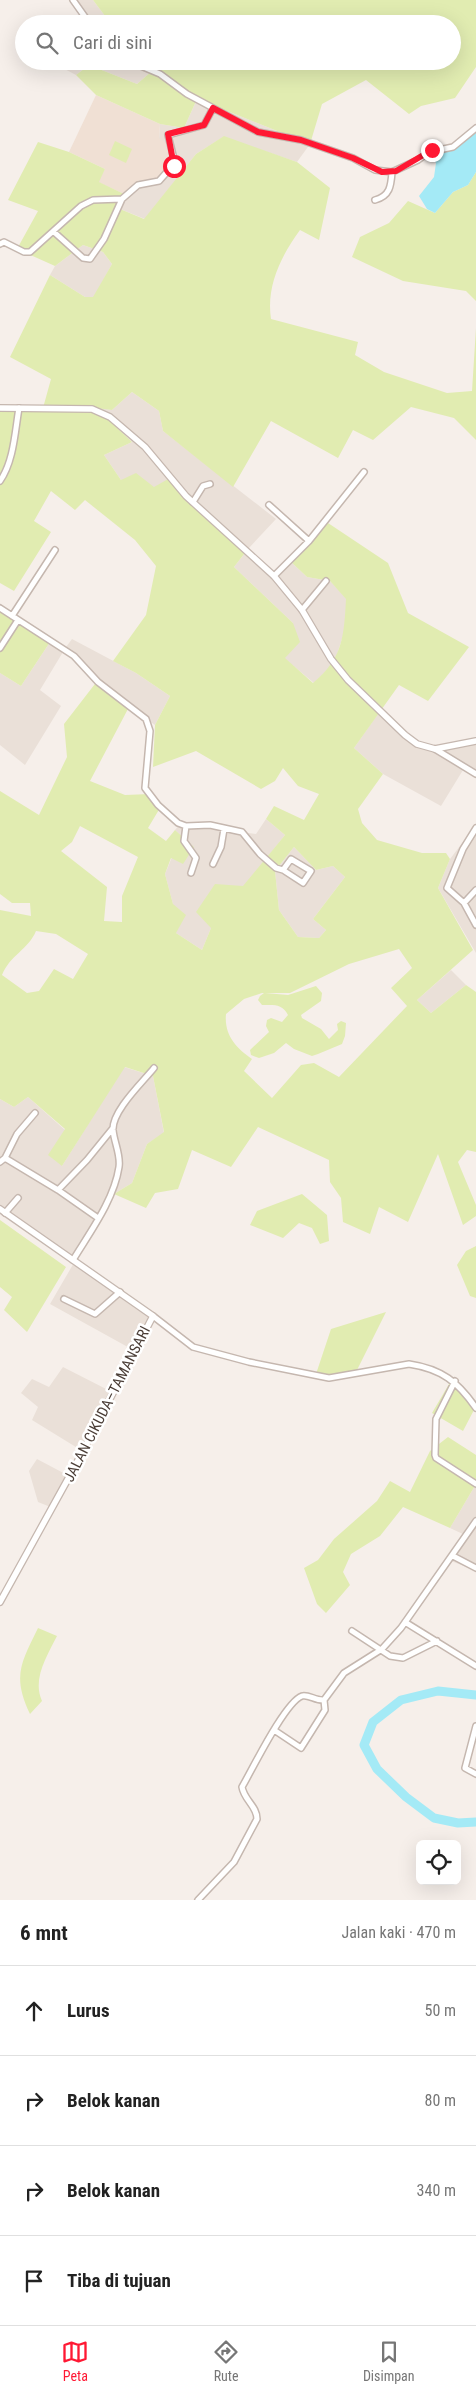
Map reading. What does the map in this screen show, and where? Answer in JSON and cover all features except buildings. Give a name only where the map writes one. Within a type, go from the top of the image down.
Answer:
[{"type":"street","points":[[74,0],[84,15]]},
{"type":"street","points":[[150,70],[160,74],[173,85],[258,132],[301,140],[353,158],[375,170],[392,172],[418,160],[429,152],[453,147],[476,128]]},
{"type":"street","points":[[54,232],[82,258],[90,259],[104,239],[122,200],[138,185],[158,181],[174,166],[168,134],[204,125],[213,108]]},
{"type":"street","points":[[375,200],[387,194],[391,188],[392,172]]},
{"type":"street","points":[[0,244],[4,242],[30,252],[81,206],[93,200],[122,200]]},
{"type":"street","points":[[0,408],[92,409],[101,412],[145,447],[176,485],[274,576],[302,610],[331,659],[348,680],[405,735],[417,744],[435,749],[476,774]]},
{"type":"street","points":[[0,481],[4,475],[12,447],[18,408]]},
{"type":"street","points":[[274,576],[309,541],[364,472]]},
{"type":"street","points":[[194,502],[203,486],[210,484]]},
{"type":"street","points":[[269,505],[309,541]]},
{"type":"street","points":[[12,616],[55,550]]},
{"type":"street","points":[[302,610],[326,581]]},
{"type":"street","points":[[0,608],[74,656],[98,682],[146,719],[150,731],[145,788],[158,805],[178,823],[186,826],[210,825],[242,832],[250,843],[276,868],[283,870],[303,883],[311,871],[291,859],[283,870]]},
{"type":"street","points":[[0,648],[18,620]]},
{"type":"street","points":[[435,749],[476,741]]},
{"type":"street","points":[[186,826],[184,841],[196,858],[191,873]]},
{"type":"street","points":[[476,828],[447,883],[447,888],[451,894],[464,903],[476,925]]},
{"type":"street","points":[[213,864],[224,829]]},
{"type":"street","points":[[464,903],[476,890]]},
{"type":"street","points":[[58,1190],[87,1160],[113,1128],[120,1105],[132,1096],[154,1068]]},
{"type":"street","points":[[0,1162],[5,1158],[17,1134],[35,1113]]},
{"type":"street","points":[[73,1260],[107,1201],[119,1168],[113,1128]]},
{"type":"street","points":[[5,1158],[58,1190],[98,1218]]},
{"type":"street","points":[[3,1211],[18,1198]]},
{"type":"street","name":"JALAN CIKUDA–TAMANSARI","points":[[0,1602],[74,1468],[152,1316],[3,1211]]},
{"type":"street","points":[[64,1300],[96,1314],[120,1292]]},
{"type":"street","points":[[152,1316],[193,1347],[249,1362],[337,1378],[409,1364],[429,1369],[455,1381],[476,1408]]},
{"type":"street","points":[[455,1381],[436,1419],[435,1455],[436,1458],[476,1484]]},
{"type":"street","points":[[274,1730],[301,1748],[325,1710],[324,1700],[344,1673],[382,1650],[405,1622],[476,1521]]},
{"type":"street","points":[[453,1556],[476,1568]]},
{"type":"street","points":[[405,1622],[476,1666]]},
{"type":"street","points":[[352,1631],[390,1656],[404,1658],[437,1641]]},
{"type":"street","points":[[198,1900],[234,1862],[257,1819],[257,1812],[245,1795],[242,1787],[266,1740],[300,1697],[305,1696],[317,1701],[324,1700]]},
{"type":"street","points":[[476,1726],[466,1768],[476,1774]]},
{"type":"shaded area","points":[[70,0],[93,0],[104,15],[82,15]]},
{"type":"shaded area","points":[[66,70],[82,70],[76,75]]},
{"type":"shaded area","points":[[102,70],[153,70],[137,84]]},
{"type":"shaded area","points":[[96,95],[160,124],[159,138],[167,144],[168,163],[156,180],[139,180],[126,195],[98,182],[105,169],[69,152]]},
{"type":"shaded area","points":[[197,99],[310,144],[297,162],[223,137],[196,154],[145,219],[120,209],[126,195],[139,180],[156,180],[160,124],[184,128]]},
{"type":"shaded area","points":[[83,245],[103,252],[112,264],[94,297],[85,297],[50,275],[55,266]]},
{"type":"shaded area","points":[[132,392],[159,411],[163,431],[276,519],[248,549],[154,487],[121,480],[104,455],[132,442],[95,407],[112,410]]},
{"type":"shaded area","points":[[248,549],[276,575],[290,561],[307,577],[330,581],[348,600],[344,633],[334,663],[314,683],[284,658],[293,623],[234,567]]},
{"type":"shaded area","points":[[72,639],[136,673],[170,696],[155,725],[111,694],[87,667],[63,652],[40,690],[61,706],[25,765],[0,745],[0,673],[21,686],[50,642],[63,651]]},
{"type":"shaded area","points":[[380,711],[417,744],[438,748],[476,741],[476,776],[463,770],[441,806],[383,774],[354,748]]},
{"type":"shaded area","points":[[266,819],[285,835],[211,928],[202,950],[176,933],[173,904],[165,874],[172,857],[193,847],[175,830],[180,824],[256,834]]},
{"type":"shaded area","points":[[476,825],[476,953],[438,888],[450,859]]},
{"type":"shaded area","points":[[294,847],[316,870],[333,866],[345,877],[313,919],[326,930],[319,938],[298,937],[279,910],[275,871]]},
{"type":"shaded area","points":[[451,970],[466,985],[431,1013],[417,1000]]},
{"type":"shaded area","points":[[124,1067],[153,1076],[164,1133],[147,1144],[132,1183],[114,1194],[76,1261],[152,1315],[135,1351],[50,1304],[75,1261],[0,1209],[0,1099],[14,1107],[28,1097],[65,1130],[62,1166]]},
{"type":"shaded area","points":[[63,1367],[112,1392],[84,1452],[32,1420],[38,1407],[21,1393],[32,1379],[49,1387]]},
{"type":"shaded area","points":[[37,1459],[71,1477],[53,1508],[38,1502],[29,1471]]},
{"type":"shaded area","points":[[476,1484],[476,1566],[474,1570],[451,1561],[465,1535],[450,1528]]},
{"type":"green space","points":[[93,0],[476,0],[476,67],[455,98],[421,106],[409,114],[366,80],[322,104],[310,144],[197,99],[184,128],[160,124],[96,95],[76,75],[82,70],[102,70],[137,84],[153,70],[461,70],[461,15],[104,15]]},
{"type":"green space","points":[[224,136],[297,162],[330,188],[319,240],[300,230],[276,272],[271,295],[271,319],[358,342],[355,355],[384,372],[447,393],[472,391],[476,328],[476,440],[454,418],[411,407],[373,440],[353,430],[338,458],[271,421],[233,487],[163,431],[159,411],[132,392],[112,410],[96,408],[132,442],[104,455],[121,480],[136,473],[154,487],[170,478],[248,549],[234,567],[293,623],[300,642],[285,658],[313,683],[331,665],[340,646],[343,635],[346,599],[330,581],[307,577],[290,561],[325,521],[388,563],[408,613],[469,647],[428,701],[399,685],[354,748],[383,774],[358,809],[362,823],[377,840],[422,853],[446,853],[450,859],[438,888],[473,950],[417,1000],[431,1013],[466,985],[476,992],[476,1152],[467,1150],[458,1162],[476,1205],[476,1216],[463,1225],[438,1154],[408,1222],[379,1207],[370,1234],[343,1222],[341,1198],[330,1182],[329,1160],[258,1127],[231,1167],[192,1150],[178,1189],[155,1193],[146,1208],[114,1194],[132,1183],[147,1144],[164,1132],[153,1076],[125,1067],[62,1166],[48,1155],[65,1129],[28,1097],[14,1107],[0,1099],[0,910],[31,916],[30,903],[12,903],[0,894],[0,791],[39,815],[67,757],[64,724],[98,680],[129,707],[90,781],[125,795],[150,794],[160,808],[148,828],[166,841],[175,830],[194,847],[183,864],[171,858],[165,874],[173,904],[186,915],[176,933],[202,950],[211,928],[196,912],[215,884],[243,886],[285,835],[266,819],[274,806],[304,820],[319,794],[298,786],[283,768],[275,781],[261,789],[196,751],[153,767],[155,725],[170,696],[136,673],[113,661],[146,615],[156,566],[135,540],[85,500],[75,510],[51,491],[34,521],[51,532],[14,591],[0,583],[0,406],[43,408],[51,379],[10,357],[50,275],[85,297],[93,297],[112,264],[103,252],[83,245],[55,266],[17,249],[38,211],[8,200],[38,142],[69,152],[105,169],[99,182],[126,195],[120,209],[144,219],[196,154]],"holes":[[[80,826],[138,857],[122,896],[122,922],[104,921],[107,887],[61,851],[72,842]],[[294,847],[316,870],[333,866],[345,877],[313,919],[326,930],[319,938],[298,937],[279,910],[275,871]],[[36,931],[56,934],[88,954],[73,979],[54,969],[39,991],[27,993],[2,975],[10,962],[33,938]],[[399,949],[412,968],[391,988],[407,1006],[339,1077],[314,1063],[301,1065],[272,1098],[244,1071],[252,1059],[236,1045],[229,1035],[226,1014],[244,999],[264,993],[258,1000],[262,1005],[273,1005],[283,1008],[288,1015],[282,1022],[271,1018],[267,1020],[266,1026],[269,1032],[250,1050],[251,1055],[259,1058],[274,1053],[286,1043],[294,1049],[312,1056],[318,1054],[342,1044],[346,1023],[341,1021],[337,1024],[338,1030],[329,1039],[321,1029],[302,1018],[301,1015],[321,1001],[322,993],[316,986],[288,995],[265,993],[290,993],[349,964]]]},
{"type":"green space","points":[[115,141],[132,149],[126,163],[109,155]]},
{"type":"green space","points":[[476,172],[476,301],[466,291],[403,281],[352,257],[360,237],[389,223],[408,201],[435,213],[453,192],[468,185]]},
{"type":"green space","points":[[0,609],[50,642],[21,686],[0,673]]},
{"type":"green space","points":[[302,1194],[327,1215],[329,1241],[320,1244],[312,1228],[299,1223],[283,1238],[250,1225],[257,1211]]},
{"type":"green space","points":[[0,1220],[66,1267],[27,1332],[4,1310],[12,1297],[0,1287]]},
{"type":"green space","points":[[476,1246],[476,1298],[470,1296],[457,1265],[466,1251]]},
{"type":"green space","points":[[386,1312],[356,1372],[338,1376],[316,1374],[331,1329]]},
{"type":"green space","points":[[452,1379],[475,1408],[463,1431],[432,1413]]},
{"type":"green space","points":[[448,1437],[476,1455],[476,1484],[450,1528],[403,1507],[380,1536],[351,1554],[343,1572],[350,1585],[326,1613],[317,1604],[304,1568],[318,1560],[334,1539],[377,1501],[390,1481],[410,1492],[430,1451]]},
{"type":"green space","points":[[38,1628],[57,1636],[45,1660],[40,1676],[39,1693],[42,1701],[30,1714],[24,1701],[20,1679],[23,1661]]},
{"type":"water","points":[[476,130],[476,172],[468,185],[453,192],[435,213],[427,209],[419,196],[434,177],[436,163],[428,152],[452,150]]},
{"type":"waterway","points":[[476,1695],[438,1691],[401,1700],[373,1722],[364,1745],[377,1769],[406,1797],[434,1818],[458,1823],[476,1822]]},
{"type":"route","points":[[174,166],[175,163],[168,134],[184,132],[204,125],[213,108],[258,132],[301,140],[341,156],[353,158],[382,172],[396,171],[418,160],[432,150]]}]
